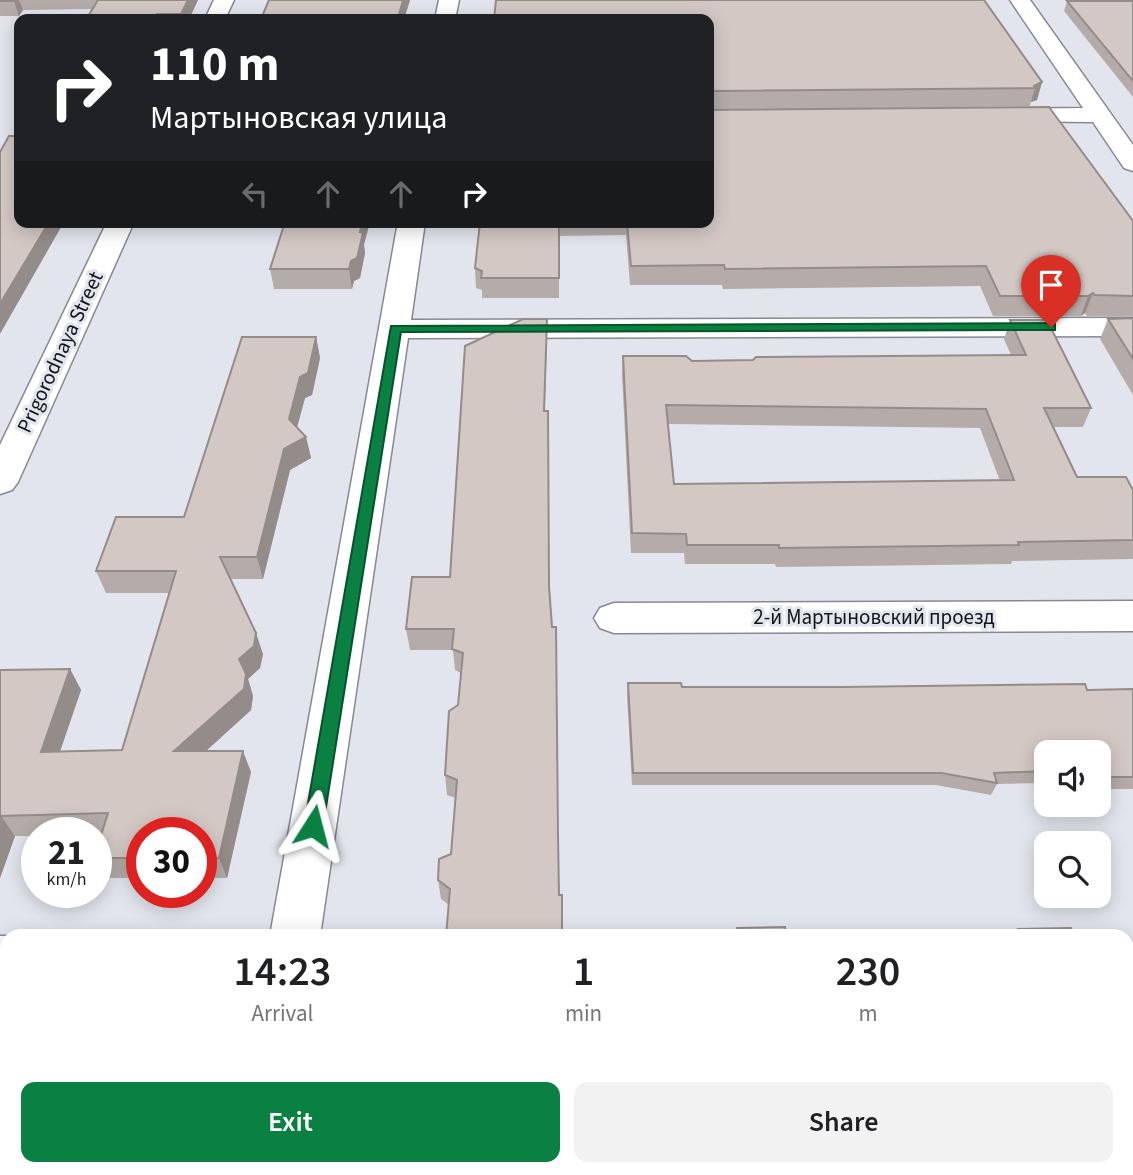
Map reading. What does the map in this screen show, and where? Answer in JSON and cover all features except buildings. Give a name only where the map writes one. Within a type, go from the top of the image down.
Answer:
[{"type":"street","points":[[1020,0],[1133,163]]},
{"type":"street","points":[[988,116],[1100,115]]},
{"type":"street","name":"Prigorodnaya Street","points":[[0,482],[118,228]]},
{"type":"street","points":[[296,929],[411,228]]},
{"type":"street","points":[[395,328],[1133,327]]},
{"type":"street","name":"2-й Мартыновский проезд","points":[[614,618],[1133,616]]},
{"type":"route","points":[[313,826],[395,328],[1051,327]]}]
